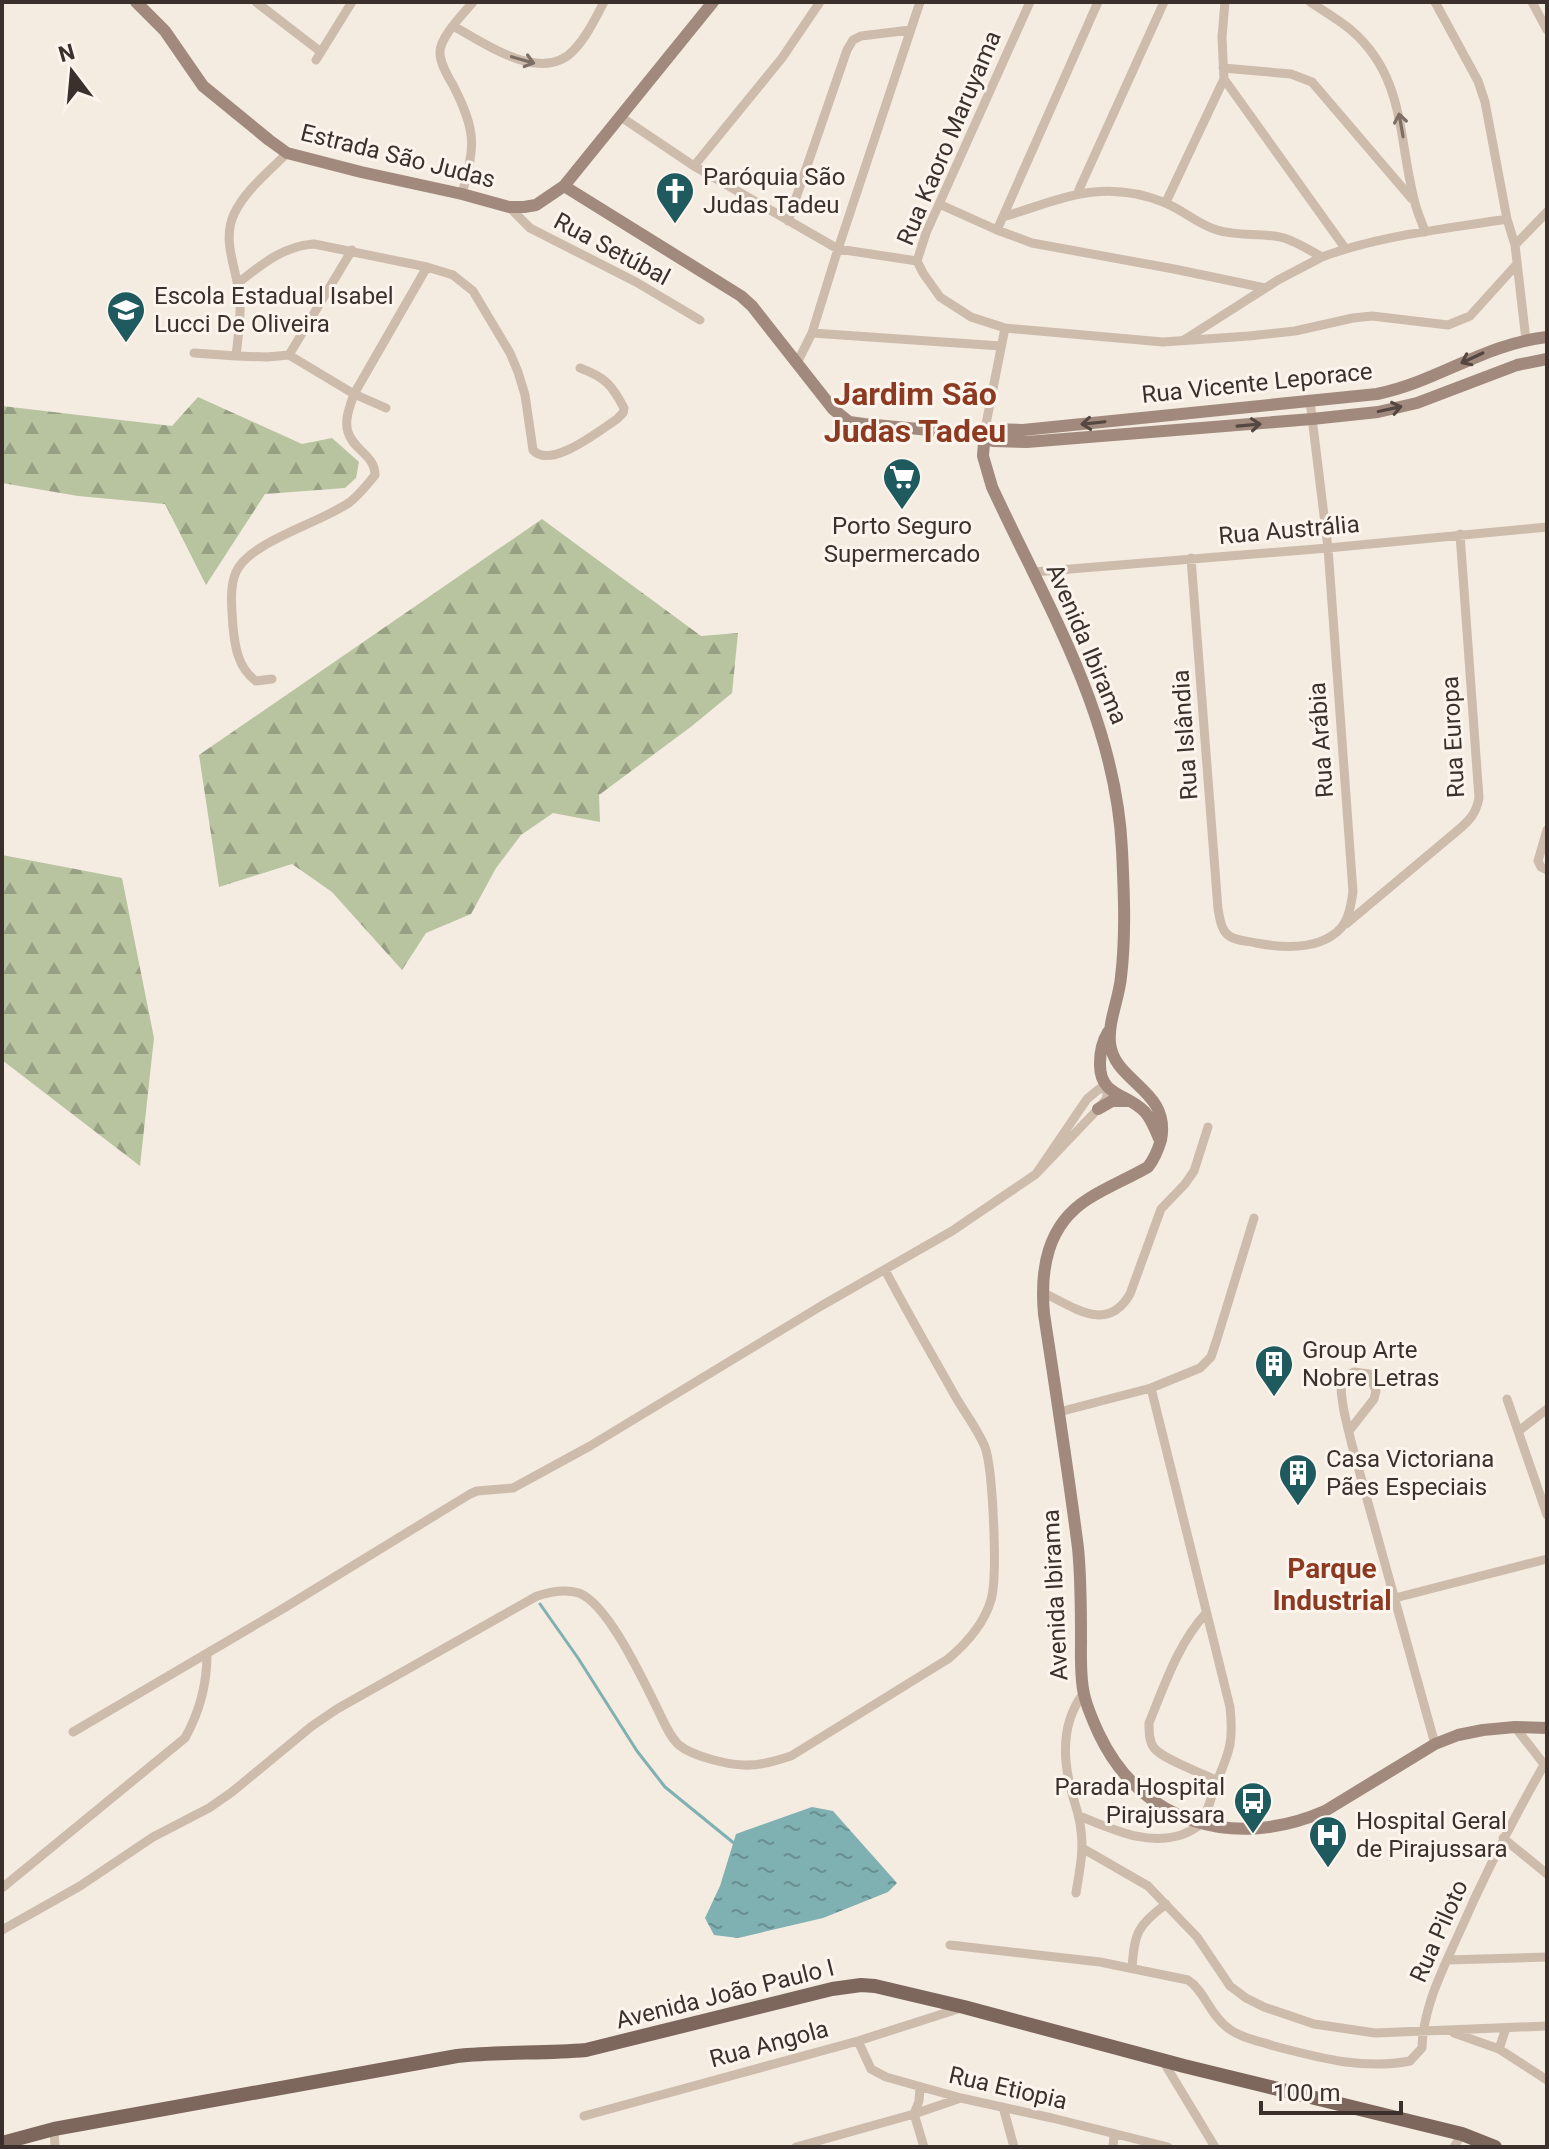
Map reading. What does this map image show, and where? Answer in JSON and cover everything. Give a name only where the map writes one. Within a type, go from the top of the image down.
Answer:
[{"type":"main road","name":"Estrada São Judas","points":[[136,2],[165,31],[203,86],[287,153],[509,207],[536,205],[564,186]]},
{"type":"main road","points":[[564,186],[713,2]]},
{"type":"main road","name":"Rua Vicente Leporace","points":[[564,186],[741,296],[823,398],[849,422],[984,434],[1377,394],[1404,388],[1496,348],[1536,338]]},
{"type":"main road","points":[[984,434],[1025,443],[1378,412],[1410,405],[1517,365],[1547,359]]},
{"type":"main road","name":"Avenida Ibirama","points":[[984,434],[983,456],[992,487],[1085,682],[1101,730],[1115,789],[1122,845],[1124,940],[1121,980],[1111,1026],[1113,1056],[1109,1088]]},
{"type":"main road","name":"Avenida Ibirama","points":[[1109,1088],[1101,1075],[1100,1059],[1102,1043],[1111,1026]]},
{"type":"main road","points":[[1113,1056],[1157,1106],[1163,1122],[1160,1141]]},
{"type":"main road","points":[[1109,1088],[1136,1083]]},
{"type":"main road","points":[[1109,1088],[1146,1112],[1160,1141]]},
{"type":"main road","points":[[1098,1109],[1112,1101],[1129,1102]]},
{"type":"main road","name":"Avenida Ibirama","points":[[1160,1141],[1148,1167],[1087,1200],[1068,1216],[1047,1251],[1042,1292],[1079,1558],[1083,1694],[1104,1744],[1123,1773],[1160,1805],[1200,1824],[1222,1829],[1272,1827],[1298,1822],[1325,1811],[1435,1744],[1458,1735],[1515,1727],[1547,1728]]},
{"type":"main road","name":"Avenida João Paulo I","points":[[2,2143],[54,2129],[457,2056],[586,2050],[848,1986],[875,1986],[964,2007],[1458,2141],[1495,2147]]},
{"type":"street","points":[[256,2],[319,56],[352,2]]},
{"type":"street","points":[[462,194],[473,142],[461,102],[439,54],[453,26],[473,2]]},
{"type":"street","points":[[453,26],[511,57],[548,65],[561,61],[573,51],[604,2]]},
{"type":"street","points":[[694,166],[782,58],[820,2]]},
{"type":"street","points":[[797,363],[812,333],[920,2]]},
{"type":"street","name":"Rua Kaoro Maruyama","points":[[1030,2],[926,233],[917,261],[940,297],[971,317],[1005,328],[1180,342],[1295,331],[1372,316],[1448,325],[1470,316],[1517,264]]},
{"type":"street","points":[[997,230],[1098,2]]},
{"type":"street","points":[[1077,194],[1164,2]]},
{"type":"street","points":[[1166,202],[1224,74],[1222,37],[1225,2]]},
{"type":"street","points":[[1310,2],[1351,30],[1378,61],[1390,82],[1415,202],[1425,232]]},
{"type":"street","points":[[1435,2],[1478,81],[1536,338],[1547,328]]},
{"type":"street","points":[[1532,2],[1547,30]]},
{"type":"street","points":[[788,221],[853,40],[861,36],[910,30]]},
{"type":"street","points":[[1224,74],[1291,74],[1312,82],[1415,202]]},
{"type":"street","points":[[1224,74],[1345,248]]},
{"type":"street","points":[[621,117],[694,166],[838,249],[917,261]]},
{"type":"street","points":[[236,356],[240,313],[238,283],[228,245],[233,217],[242,200],[287,153]]},
{"type":"street","points":[[1395,178],[1408,168]]},
{"type":"street","points":[[1003,217],[1097,190],[1133,192],[1166,202],[1220,232],[1282,238],[1322,257]]},
{"type":"street","points":[[939,204],[1032,243],[1265,288]]},
{"type":"street","name":"Rua Setúbal","points":[[509,207],[530,228],[636,282],[700,320]]},
{"type":"street","points":[[1515,245],[1547,212]]},
{"type":"street","points":[[1180,342],[1265,288],[1345,248],[1507,219]]},
{"type":"street","points":[[238,283],[265,262],[302,244],[352,250],[453,275],[473,291],[510,353],[525,395],[533,450],[539,456],[548,457],[564,452],[623,413],[624,408],[611,384],[580,368]]},
{"type":"street","points":[[289,355],[352,250]]},
{"type":"street","points":[[272,679],[256,681],[243,669],[237,653],[232,598],[237,571],[245,559],[281,536],[323,518],[352,501],[375,475],[371,459],[350,437],[347,420],[354,394],[427,267]]},
{"type":"street","points":[[984,434],[1005,328]]},
{"type":"street","points":[[812,333],[1001,346]]},
{"type":"street","points":[[194,353],[267,357],[289,355],[354,394],[386,408]]},
{"type":"street","name":"Rua Arábia","points":[[1310,401],[1328,548],[1353,892],[1343,926]]},
{"type":"street","name":"Rua Austrália","points":[[1034,572],[1547,527]]},
{"type":"street","name":"Rua Europa","points":[[1343,926],[1464,826],[1477,807],[1479,798],[1460,534]]},
{"type":"street","name":"Rua Islândia","points":[[1191,558],[1218,909],[1222,926],[1231,938],[1278,947],[1313,943],[1333,935],[1343,926]]},
{"type":"street","points":[[1547,830],[1538,861],[1547,870]]},
{"type":"street","points":[[73,1732],[470,1494],[513,1488],[526,1481],[952,1231],[1036,1174],[1098,1109],[1106,1099],[1109,1088],[1099,1089],[1087,1099],[1036,1174]]},
{"type":"street","points":[[1042,1292],[1102,1317],[1117,1311],[1130,1294],[1161,1209],[1194,1171],[1208,1127]]},
{"type":"street","points":[[1059,1412],[1151,1388],[1200,1368],[1211,1357],[1254,1218]]},
{"type":"street","points":[[2,1930],[80,1886],[153,1837],[209,1808],[337,1709],[547,1593],[576,1592],[599,1608],[679,1745],[708,1758],[742,1765],[791,1756],[948,1659],[965,1644],[984,1618],[992,1598],[990,1466],[980,1436],[885,1270]]},
{"type":"street","points":[[1349,1431],[1374,1399],[1376,1391],[1369,1374],[1354,1372],[1341,1379],[1340,1391],[1349,1431],[1435,1744]]},
{"type":"street","points":[[1079,1816],[1107,1828],[1150,1840],[1186,1833],[1200,1824],[1230,1750],[1230,1707],[1151,1388]]},
{"type":"street","points":[[1507,1399],[1547,1515]]},
{"type":"street","points":[[1520,1430],[1547,1409]]},
{"type":"street","points":[[1395,1598],[1547,1559]]},
{"type":"street","points":[[1206,1613],[1183,1642],[1149,1723],[1149,1732],[1154,1747],[1162,1755],[1218,1781]]},
{"type":"street","points":[[2,1888],[185,1738],[207,1675],[207,1654]]},
{"type":"street","points":[[1076,1893],[1082,1848],[1065,1745],[1072,1712],[1083,1694]]},
{"type":"street","name":"Rua Piloto","points":[[950,1945],[1075,1959],[1188,1980],[1215,2016],[1234,2032],[1255,2040],[1331,2061],[1371,2064],[1410,2061],[1422,2048],[1422,2031],[1430,2001],[1503,1838],[1546,1766],[1515,1727]]},
{"type":"street","points":[[1503,1838],[1547,1874]]},
{"type":"street","points":[[1082,1848],[1148,1886],[1197,1937],[1230,1986],[1264,2007],[1299,2020],[1375,2033],[1547,2026]]},
{"type":"street","points":[[1132,1968],[1135,1938],[1140,1927],[1166,1904]]},
{"type":"street","points":[[1447,1960],[1547,1957]]},
{"type":"street","name":"Rua Angola","points":[[584,2116],[858,2041],[964,2007]]},
{"type":"street","points":[[1499,2049],[1506,2028]]},
{"type":"street","points":[[1449,2031],[1499,2049],[1547,2080]]},
{"type":"street","name":"Rua Etiopia","points":[[858,2041],[871,2069],[886,2077],[920,2088],[1168,2147]]},
{"type":"street","points":[[1163,2061],[1215,2147]]},
{"type":"street","points":[[920,2088],[914,2114],[924,2147]]},
{"type":"street","points":[[796,2147],[961,2098]]},
{"type":"street","points":[[1003,2107],[1014,2147]]},
{"type":"street","points":[[54,2129],[55,2147]]},
{"type":"street","points":[[1113,2147],[1114,2134]]},
{"type":"green space","points":[[198,397],[302,444],[332,438],[359,462],[356,478],[345,488],[265,494],[206,585],[165,504],[78,496],[2,483],[2,406],[172,426]]},
{"type":"green space","points":[[542,519],[701,636],[738,633],[732,693],[599,795],[600,822],[553,813],[521,835],[496,868],[471,914],[426,933],[402,970],[332,892],[292,864],[219,887],[199,755]]},
{"type":"green space","points":[[2,855],[122,878],[154,1038],[140,1166],[2,1060]]},
{"type":"water","points":[[812,1807],[833,1811],[897,1883],[888,1892],[823,1918],[738,1938],[714,1935],[705,1918],[720,1886],[736,1834]]},
{"type":"waterway","points":[[540,1604],[637,1751],[665,1787],[735,1844]]},
{"type":"place","name":"Paróquia São Judas Tadeu","points":[[675,225]]},
{"type":"place","name":"Escola Estadual Isabel Lucci De Oliveira","points":[[126,344]]},
{"type":"place","name":"Porto Seguro Supermercado","points":[[902,511]]},
{"type":"place","name":"Group Arte Nobre Letras","points":[[1274,1398]]},
{"type":"place","name":"Casa Victoriana Pães Especiais","points":[[1298,1507]]},
{"type":"place","name":"Parada Hospital Pirajussara","points":[[1253,1835]]},
{"type":"place","name":"Hospital Geral de Pirajussara","points":[[1328,1869]]},
{"type":"district","name":"Jardim São Judas Tadeu","points":[[915,412]]},
{"type":"district","name":"Parque Industrial","points":[[1332,1584]]}]
